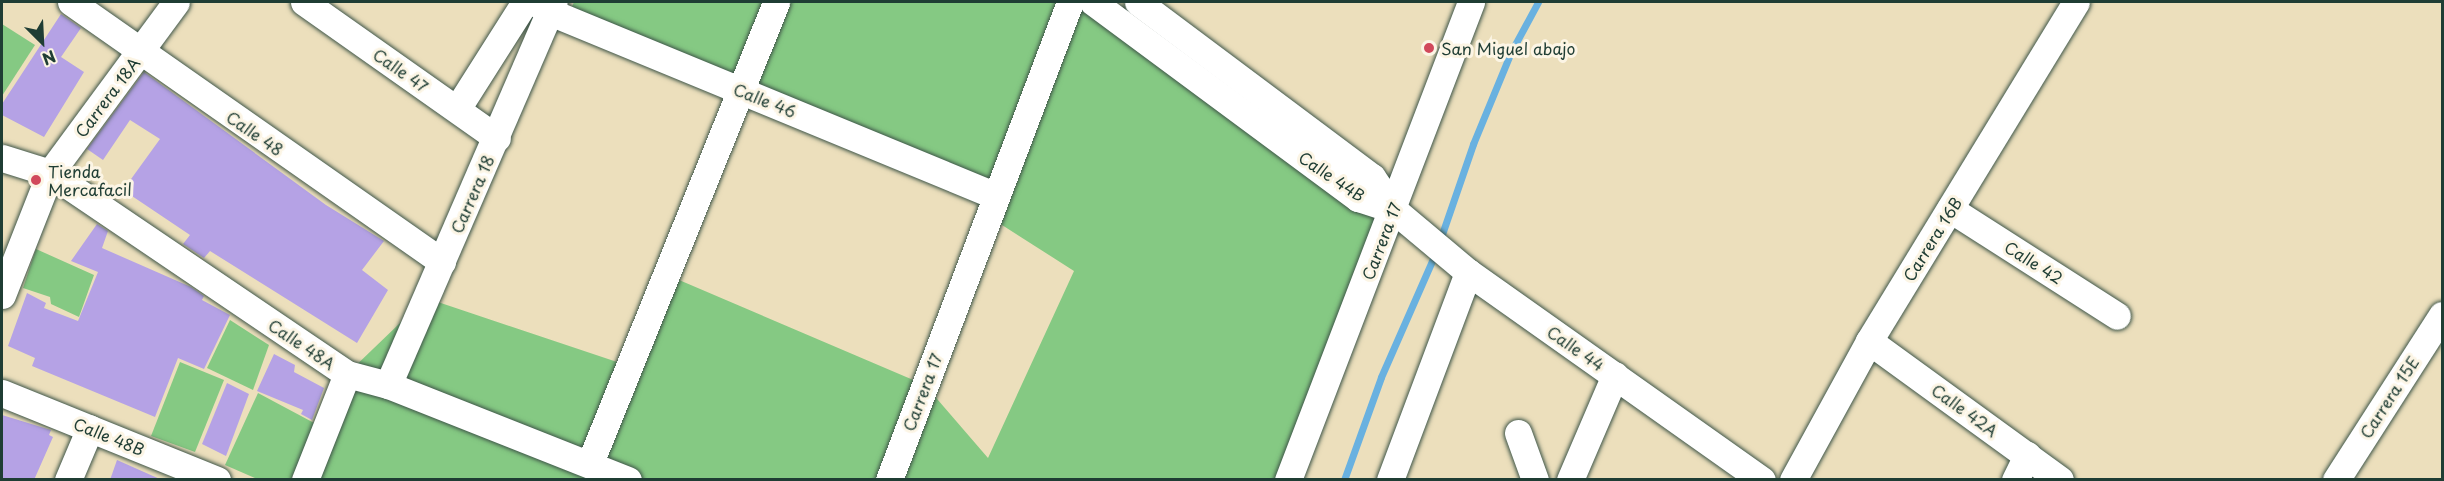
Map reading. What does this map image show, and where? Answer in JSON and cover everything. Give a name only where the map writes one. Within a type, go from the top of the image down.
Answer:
[{"type":"street","name":"Calle 48","points":[[71,2],[140,53],[442,262]]},
{"type":"street","name":"Carrera 18A","points":[[2,295],[50,173],[176,2]]},
{"type":"street","name":"Calle 47","points":[[304,2],[497,138]]},
{"type":"street","points":[[457,109],[525,2]]},
{"type":"street","points":[[590,463],[776,2]]},
{"type":"street","name":"Carrera 17","points":[[889,480],[1070,2]]},
{"type":"street","name":"Calle 44B","points":[[1093,2],[1328,160],[1372,177],[1394,210]]},
{"type":"street","name":"Calle 44B","points":[[1138,2],[1328,160]]},
{"type":"street","name":"Carrera 17","points":[[1288,480],[1394,210],[1471,2]]},
{"type":"street","name":"Carrera 16B","points":[[1793,480],[1869,341],[2076,2]]},
{"type":"street","name":"Calle 46","points":[[546,5],[740,90],[996,196]]},
{"type":"street","name":"Carrera 18","points":[[388,385],[497,138],[546,5]]},
{"type":"street","name":"Calle 48A","points":[[2,158],[50,173],[347,374],[388,385],[590,463],[628,480]]},
{"type":"street","name":"Calle 42","points":[[1950,209],[2117,315]]},
{"type":"street","name":"Calle 44","points":[[1394,210],[1421,230],[1464,268],[1762,480]]},
{"type":"street","points":[[1390,480],[1464,268]]},
{"type":"street","name":"Carrera 15E","points":[[2338,478],[2432,353],[2442,315]]},
{"type":"street","name":"Calle 42A","points":[[1869,341],[2060,480]]},
{"type":"street","points":[[305,480],[347,374]]},
{"type":"street","points":[[1570,480],[1615,375]]},
{"type":"street","name":"Calle 48B","points":[[2,393],[204,477]]},
{"type":"street","points":[[68,480],[90,428]]},
{"type":"street","points":[[1518,433],[1535,480]]},
{"type":"street","points":[[2015,480],[2027,455]]},
{"type":"green space","points":[[574,2],[1104,2],[1394,210],[1281,479],[305,480],[347,374],[426,298],[629,366],[665,274],[925,385],[988,458],[1074,271],[988,216],[962,181],[567,19]]},
{"type":"green space","points":[[2,24],[35,45],[2,96]]},
{"type":"green space","points":[[36,249],[94,275],[79,317],[51,304],[50,297],[23,288]]},
{"type":"green space","points":[[230,320],[269,345],[253,390],[207,368]]},
{"type":"green space","points":[[180,362],[224,380],[195,452],[151,436]]},
{"type":"green space","points":[[258,393],[316,424],[291,479],[257,479],[225,465]]},
{"type":"building","points":[[61,14],[81,28],[61,57],[84,72],[44,137],[2,115],[2,104]]},
{"type":"building","points":[[144,72],[326,205],[384,241],[362,270],[388,290],[357,343],[210,251],[204,258],[183,244],[190,235],[126,192],[130,188],[126,186],[160,139],[130,120],[103,160],[87,149]]},
{"type":"building","points":[[97,224],[108,231],[102,248],[191,287],[204,296],[202,300],[230,315],[204,369],[178,358],[155,417],[32,366],[35,358],[8,346],[27,293],[46,303],[44,308],[78,321],[98,272],[71,261]]},
{"type":"building","points":[[274,354],[295,365],[294,372],[324,388],[312,420],[301,414],[303,410],[257,391]]},
{"type":"building","points":[[227,383],[249,394],[226,456],[202,444]]},
{"type":"building","points":[[2,415],[51,430],[49,435],[53,437],[34,480],[2,480]]},
{"type":"building","points":[[117,460],[162,480],[110,480]]},
{"type":"waterway","points":[[1440,240],[1473,144],[1511,52],[1538,2]]},
{"type":"waterway","points":[[1344,480],[1381,377],[1435,254]]},
{"type":"place","name":"San Miguel abajo","points":[[1429,48]]},
{"type":"place","name":"Tienda Mercafacil","points":[[36,180]]}]
